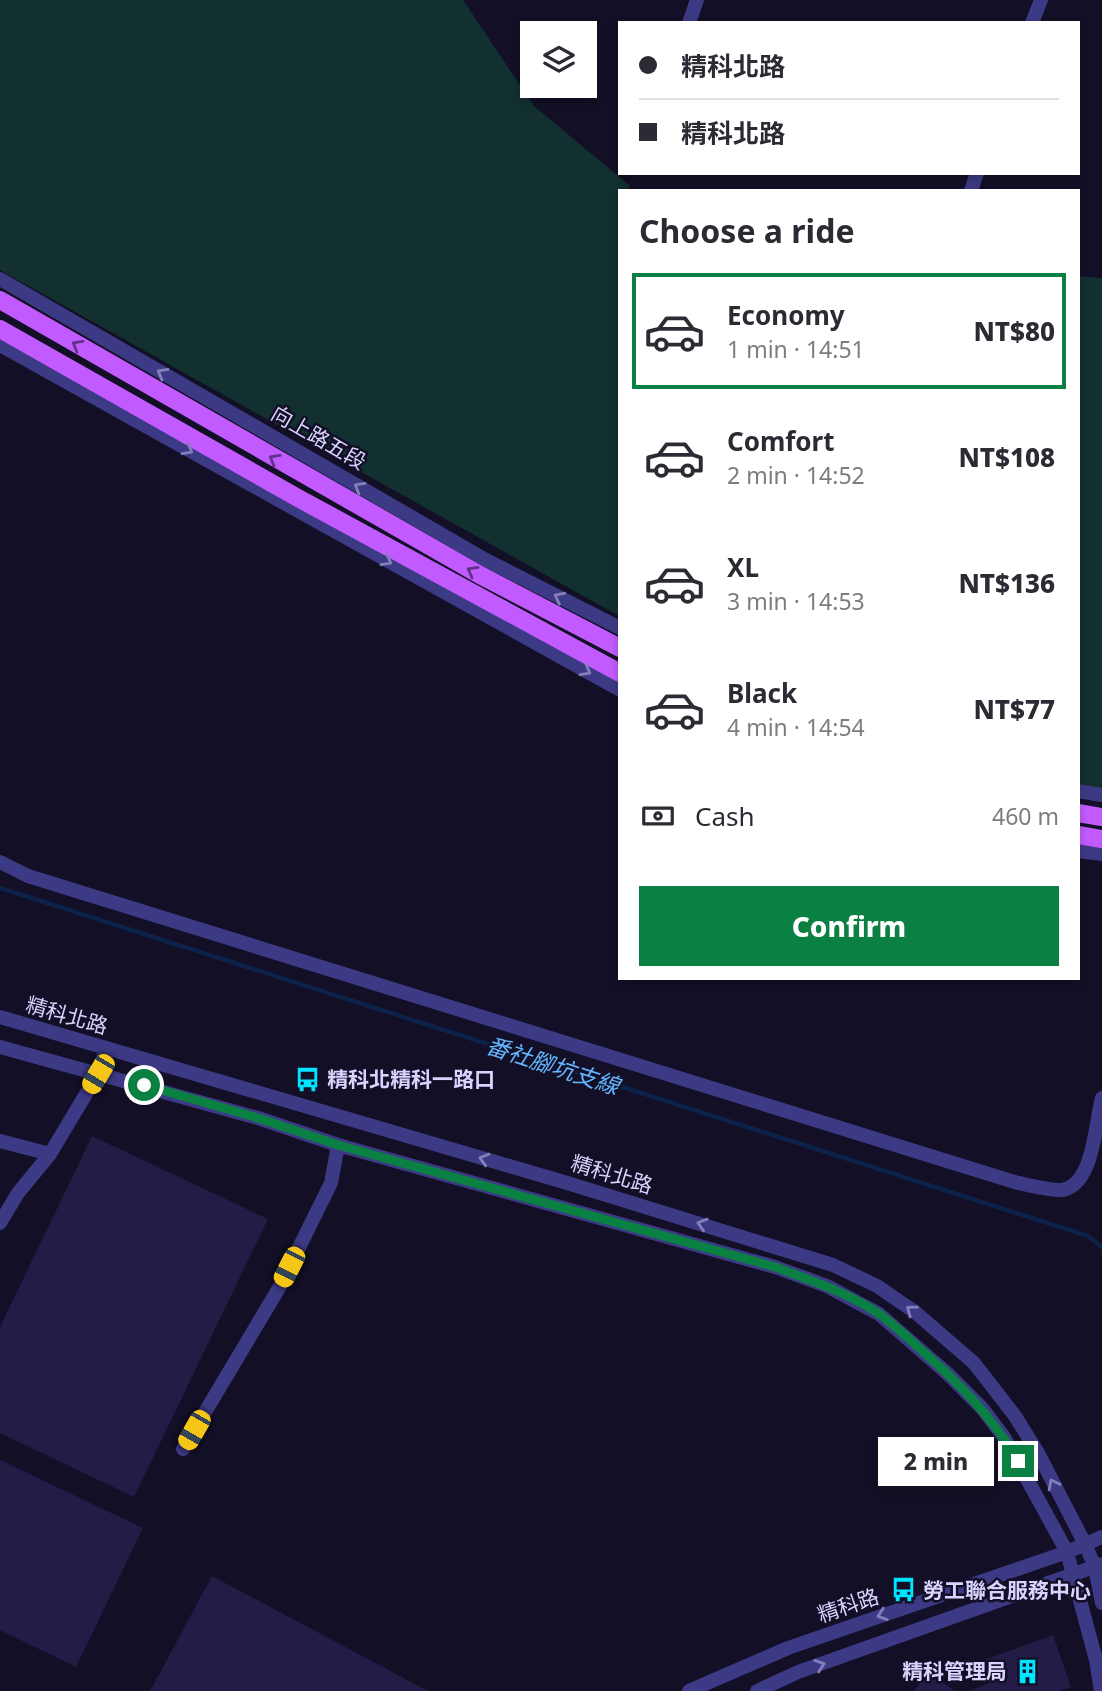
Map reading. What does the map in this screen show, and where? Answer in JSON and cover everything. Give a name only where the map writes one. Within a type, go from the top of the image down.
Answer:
[{"type":"main road","name":"向上路五段","points":[[0,300],[480,575],[618,647]]},
{"type":"main road","points":[[0,329],[298,498],[618,672]]},
{"type":"main road","points":[[1080,813],[1102,817]]},
{"type":"main road","points":[[1080,835],[1102,839]]},
{"type":"street","points":[[690,21],[697,0]]},
{"type":"street","points":[[1033,21],[1041,0]]},
{"type":"street","name":"向上路五段","points":[[0,279],[486,560],[618,627]]},
{"type":"street","points":[[0,345],[618,689]]},
{"type":"street","points":[[1080,792],[1102,796]]},
{"type":"street","points":[[1080,851],[1102,854]]},
{"type":"street","points":[[0,862],[28,876],[1018,1183],[1062,1190],[1078,1181],[1090,1159],[1102,1098]]},
{"type":"street","name":"精科北路","points":[[0,1017],[732,1233],[833,1265],[877,1286],[915,1312],[981,1372],[1016,1416],[1086,1548],[1098,1565],[1102,1603]]},
{"type":"street","name":"精科北路","points":[[0,1047],[258,1118],[338,1145],[775,1267],[827,1286],[878,1314],[948,1374],[982,1408],[1004,1437],[1068,1555],[1096,1660],[1101,1691]]},
{"type":"street","points":[[0,1223],[18,1193],[50,1154],[98,1074],[106,1048]]},
{"type":"street","points":[[0,1141],[50,1154]]},
{"type":"street","points":[[183,1449],[279,1288],[331,1183],[338,1145]]},
{"type":"street","name":"精科路","points":[[689,1691],[788,1648],[1068,1555],[1086,1548],[1102,1536]]},
{"type":"street","points":[[757,1691],[1098,1565]]},
{"type":"street","points":[[777,1682],[790,1691]]},
{"type":"green space","points":[[0,0],[463,0],[520,85],[520,98],[529,98],[534,106],[629,185],[629,189],[618,189],[618,615],[0,270]]},
{"type":"green space","points":[[1080,276],[1102,278],[1102,790],[1080,787]]},
{"type":"building","points":[[92,1136],[268,1219],[134,1497],[0,1433],[0,1327]]},
{"type":"building","points":[[0,1460],[143,1528],[76,1667],[0,1630]]},
{"type":"building","points":[[212,1576],[428,1691],[150,1691]]},
{"type":"building","name":"精科管理局","points":[[1053,1635],[1071,1687],[1059,1691],[969,1691],[992,1682],[984,1660]]},
{"type":"building","name":"精科管理局","points":[[928,1672],[955,1691],[914,1691]]},
{"type":"waterway","name":"番社腳坑支線","points":[[0,888],[1088,1236],[1102,1247]]},
{"type":"place","name":"精科北精科一路口","points":[[307,1079]]},
{"type":"place","name":"勞工聯合服務中心","points":[[903,1590]]},
{"type":"place","name":"精科管理局","points":[[1027,1671]]},
{"type":"route","points":[[144,1085],[258,1118],[338,1145],[775,1267],[827,1286],[878,1314],[948,1374],[982,1408],[1018,1461]]}]
